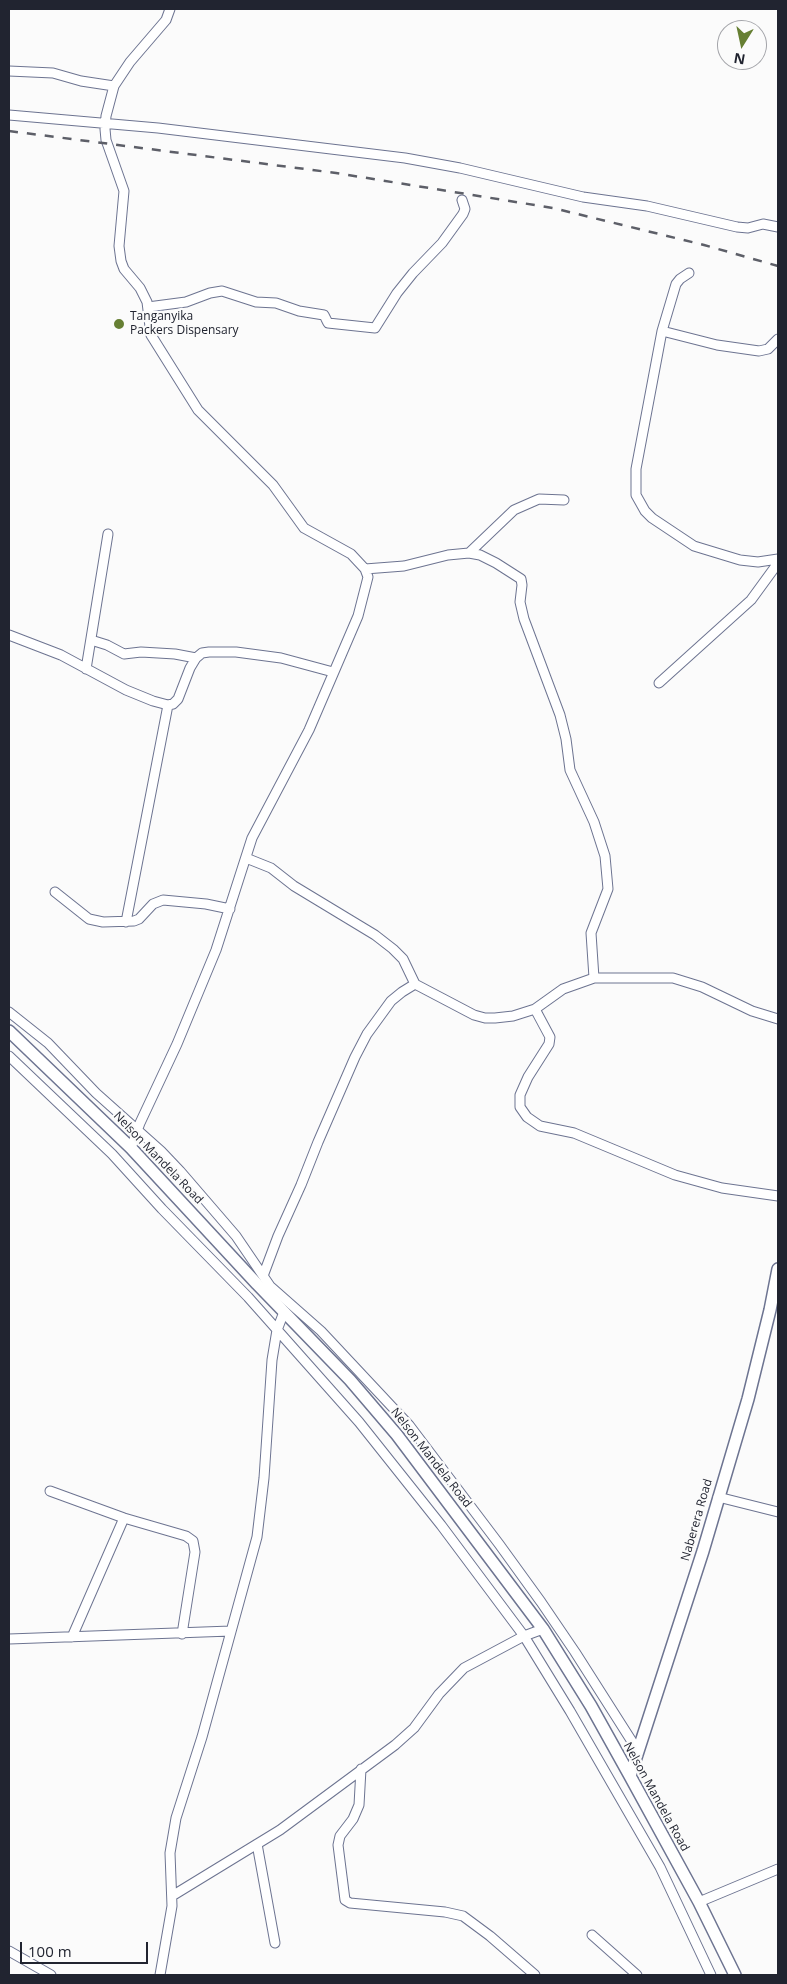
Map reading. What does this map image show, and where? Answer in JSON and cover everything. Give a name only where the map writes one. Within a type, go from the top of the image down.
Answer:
[{"type":"main road","name":"Nelson Mandela Road","points":[[9,1031],[131,1148],[386,1420],[543,1629],[591,1706],[630,1776],[699,1902],[735,1975]]},
{"type":"main road","name":"Naberera Road","points":[[630,1776],[703,1551],[750,1390],[778,1269]]},
{"type":"street","points":[[131,1148],[137,1130],[198,993],[230,909],[260,820],[305,737],[364,598],[368,577],[366,569],[351,554],[304,528],[273,485],[198,410],[151,335],[148,308],[140,288],[124,269],[121,262],[119,237],[124,191],[106,140],[105,124],[114,86],[130,62],[166,20],[170,9]]},
{"type":"street","points":[[9,70],[53,73],[81,81],[114,86]]},
{"type":"street","points":[[9,115],[256,139],[359,154],[405,158],[460,168],[583,197],[647,206],[737,228],[748,228],[763,224],[778,227]]},
{"type":"street","points":[[148,308],[186,302],[210,292],[222,291],[256,302],[276,303],[299,311],[324,314],[328,323],[375,328],[397,293],[418,267],[442,243],[463,214],[465,209],[462,200]]},
{"type":"street","points":[[689,273],[683,276],[676,284],[662,331],[636,469],[635,489],[638,502],[645,511],[666,529],[704,550],[748,561],[778,561]]},
{"type":"street","points":[[662,331],[717,345],[759,352],[768,349],[778,339]]},
{"type":"street","points":[[469,553],[514,510],[539,500],[564,500]]},
{"type":"street","points":[[86,669],[108,534]]},
{"type":"street","points":[[366,569],[404,566],[448,555],[469,553],[480,555],[496,563],[518,576],[522,582],[520,602],[524,619],[560,715],[566,739],[570,770],[601,841],[608,885],[591,933],[594,978]]},
{"type":"street","points":[[659,683],[751,600],[778,561]]},
{"type":"street","points":[[9,635],[61,655],[153,701],[168,705],[177,702],[190,668],[196,658],[202,653],[236,652],[280,658],[333,672]]},
{"type":"street","points":[[91,640],[107,645],[124,654],[141,652],[176,654],[196,658]]},
{"type":"street","points":[[126,922],[168,705]]},
{"type":"street","points":[[246,858],[271,868],[301,891],[381,940],[403,959],[416,984],[464,1011],[485,1018],[513,1016],[535,1009],[563,990],[594,978],[673,978],[702,987],[764,1016],[778,1019]]},
{"type":"street","points":[[55,892],[93,920],[126,922],[139,919],[153,904],[163,900],[198,903],[230,909]]},
{"type":"street","points":[[263,1276],[318,1142],[367,1034],[391,1001],[416,984]]},
{"type":"street","points":[[535,1009],[550,1037],[549,1044],[528,1077],[520,1095],[520,1106],[527,1117],[540,1126],[574,1133],[675,1175],[722,1188],[778,1196]]},
{"type":"street","points":[[9,1012],[48,1043],[96,1093],[161,1151],[200,1191],[236,1236],[275,1291],[322,1331],[409,1425],[541,1602],[638,1751]]},
{"type":"street","points":[[9,1056],[112,1154],[276,1330],[380,1446],[442,1525],[524,1636],[570,1711],[660,1867],[711,1975]]},
{"type":"street","points":[[160,1975],[170,1920],[172,1896],[170,1853],[174,1826],[202,1737],[257,1537],[264,1478],[276,1330],[284,1312]]},
{"type":"street","points":[[50,1491],[124,1518],[186,1536],[194,1544],[195,1552],[182,1634]]},
{"type":"street","points":[[718,1497],[778,1512]]},
{"type":"street","points":[[72,1637],[124,1518]]},
{"type":"street","points":[[172,1896],[280,1830],[395,1744],[414,1728],[439,1694],[464,1668],[524,1636],[543,1629]]},
{"type":"street","points":[[9,1639],[231,1631]]},
{"type":"street","points":[[361,1769],[360,1804],[353,1819],[340,1836],[338,1845],[344,1900],[350,1903],[445,1912],[463,1916],[490,1936],[535,1975]]},
{"type":"street","points":[[257,1844],[275,1943]]},
{"type":"street","points":[[699,1902],[778,1869]]},
{"type":"street","points":[[592,1935],[637,1975]]},
{"type":"street","points":[[9,1951],[51,1975]]},
{"type":"railway","points":[[9,131],[336,173],[553,208],[704,245],[778,266]]},
{"type":"place","name":"Tanganyika Packers Dispensary","points":[[119,324]]}]
